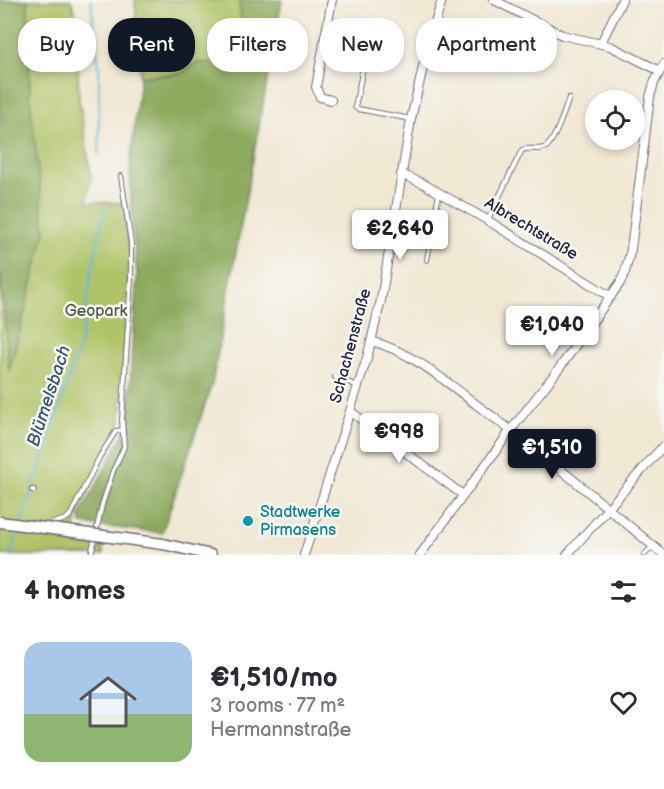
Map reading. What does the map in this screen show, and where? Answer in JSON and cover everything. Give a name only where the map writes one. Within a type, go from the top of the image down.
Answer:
[{"type":"street","points":[[331,100],[320,97],[316,87],[332,0]]},
{"type":"street","name":"Schachenstraße","points":[[304,555],[371,341],[381,300],[411,119],[427,50],[442,0]]},
{"type":"street","points":[[420,555],[611,297],[625,272],[630,255],[650,97],[662,68],[601,43],[562,35],[494,0]]},
{"type":"street","points":[[601,43],[622,0]]},
{"type":"street","name":"Albrechtstraße","points":[[401,174],[439,192],[487,220],[611,297]]},
{"type":"street","points":[[371,341],[411,358],[512,430],[664,555]]},
{"type":"street","points":[[350,411],[463,495]]},
{"type":"street","points":[[567,555],[664,445]]},
{"type":"street","points":[[0,522],[163,544],[211,555]]},
{"type":"lane","points":[[362,72],[356,106],[358,109],[411,119]]},
{"type":"lane","points":[[487,220],[522,150],[530,147],[538,149],[546,147],[552,139],[569,98]]},
{"type":"lane","points":[[90,555],[102,505],[124,447],[131,243],[121,176]]},
{"type":"lane","points":[[427,260],[439,192]]},
{"type":"lane","points":[[335,377],[358,387]]},
{"type":"lane","points":[[13,522],[46,525],[66,519],[71,514],[108,442],[116,431],[123,430]]},
{"type":"lane","points":[[644,555],[653,546]]},
{"type":"green space","points":[[0,0],[28,0],[28,18],[18,18],[18,72],[29,72],[30,98],[45,232],[9,373],[0,264]]},
{"type":"green space","points":[[28,0],[71,0],[76,18],[28,18]]},
{"type":"green space","points":[[135,0],[239,0],[241,18],[207,18],[207,63],[195,64],[195,18],[136,18]]},
{"type":"green space","points":[[239,0],[282,0],[279,18],[241,18]]},
{"type":"green space","points":[[197,63],[207,63],[207,72],[269,72],[212,384],[162,533],[81,524],[80,516],[129,423],[137,276],[130,166],[140,77],[195,72]]},
{"type":"green space","name":"Geopark","points":[[29,72],[78,72],[79,98],[91,176],[87,202],[123,203],[130,256],[120,427],[116,431],[78,514],[72,543],[103,548],[103,555],[0,555],[0,264],[9,370],[19,328]]},
{"type":"green space","points":[[140,72],[183,72],[180,74],[140,76]]},
{"type":"waterway","name":"Blümelsbach","points":[[91,0],[99,70],[99,154]]},
{"type":"waterway","name":"Blümelsbach","points":[[22,521],[81,342],[105,206]]},
{"type":"waterway","name":"Blümelsbach","points":[[11,555],[19,529]]},
{"type":"place","name":"Stadtwerke Pirmasens","points":[[248,521]]}]
